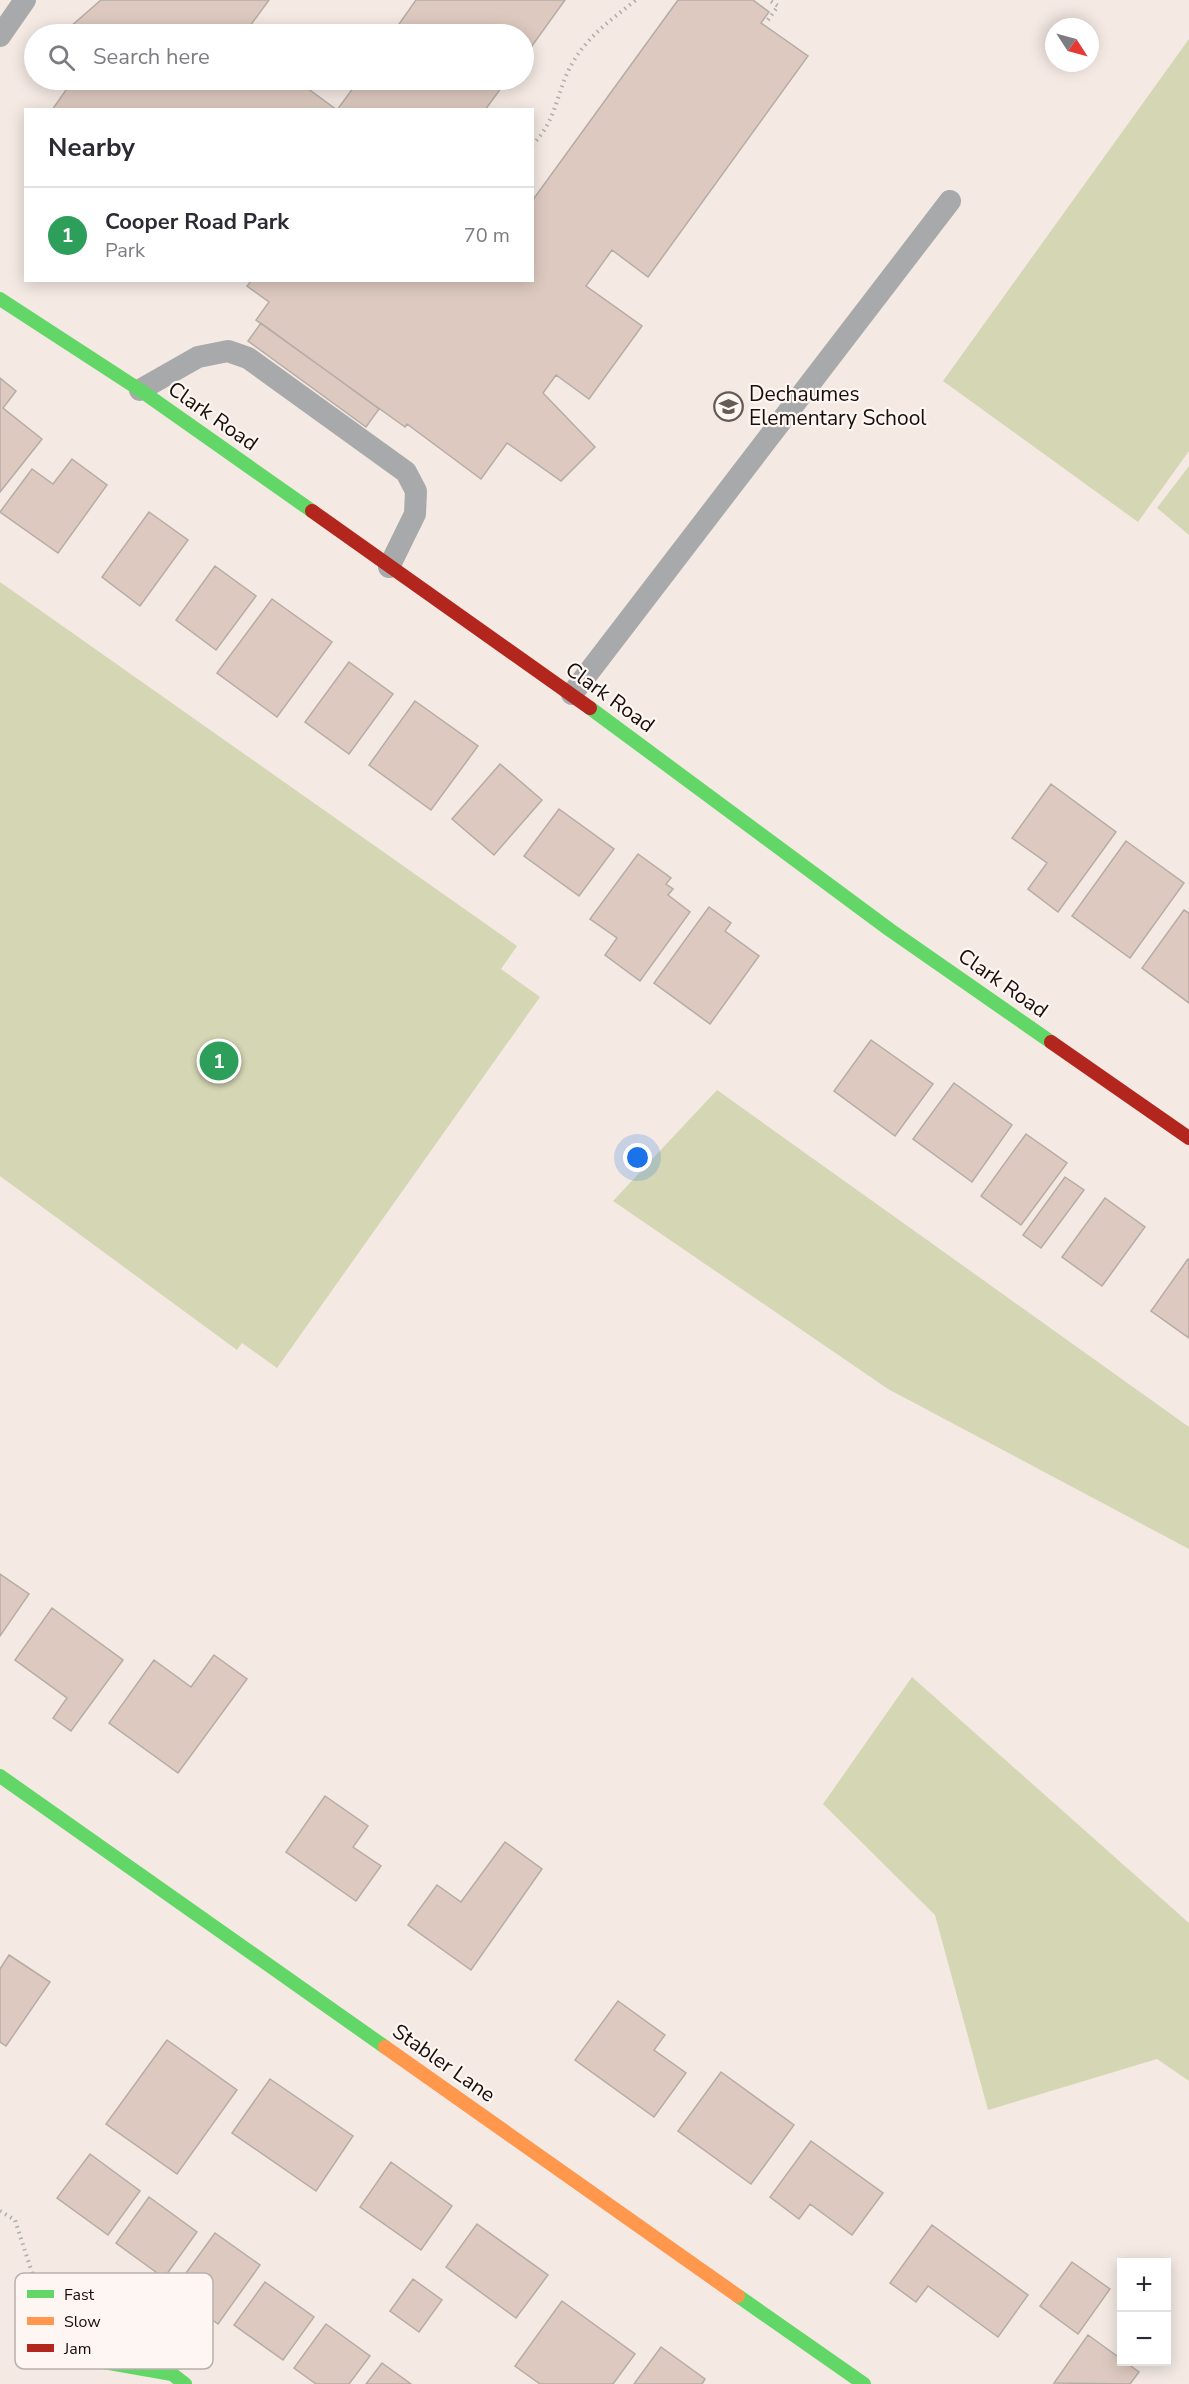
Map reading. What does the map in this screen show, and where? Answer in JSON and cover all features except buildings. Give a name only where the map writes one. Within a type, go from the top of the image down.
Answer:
[{"type":"street","name":"Clark Road","points":[[0,299],[140,390],[572,694],[890,930],[1189,1138]]},
{"type":"street","name":"Stabler Lane","points":[[0,1776],[864,2384]]},
{"type":"street","points":[[144,2369],[172,2374],[185,2384]]},
{"type":"lane","points":[[0,36],[25,0]]},
{"type":"lane","points":[[572,694],[950,201]]},
{"type":"lane","points":[[140,390],[198,357],[228,351],[248,358],[406,472],[416,491],[415,514],[389,567]]},
{"type":"path","points":[[534,143],[550,123],[572,64],[584,44],[601,26],[636,0]]},
{"type":"path","points":[[768,20],[778,6],[769,0]]},
{"type":"path","points":[[0,2211],[15,2220],[32,2273]]},
{"type":"green space","points":[[1189,39],[1189,451],[1138,522],[943,381]]},
{"type":"green space","points":[[1189,466],[1189,535],[1157,508]]},
{"type":"green space","points":[[0,582],[517,946],[501,969],[540,997],[277,1368],[242,1343],[237,1350],[0,1176]]},
{"type":"green space","points":[[717,1090],[1189,1427],[1189,1549],[888,1389],[613,1201]]},
{"type":"green space","points":[[912,1677],[1189,1923],[1189,2081],[1157,2059],[988,2110],[935,1915],[823,1804]]},
{"type":"traffic: fast","points":[[0,299],[140,390],[312,511]]},
{"type":"traffic: fast","points":[[590,708],[890,930],[1051,1042]]},
{"type":"traffic: fast","points":[[0,1776],[385,2047]]},
{"type":"traffic: fast","points":[[738,2296],[864,2384]]},
{"type":"traffic: fast","points":[[144,2369],[172,2374],[185,2384]]},
{"type":"traffic: slow","points":[[385,2047],[738,2296]]},
{"type":"traffic: jam","points":[[312,511],[590,708]]},
{"type":"traffic: jam","points":[[1051,1042],[1189,1138]]},
{"type":"place","name":"Dechaumes Elementary School","points":[[728,406]]},
{"type":"place","name":"Cooper Road Park","points":[[219,1061]]}]
